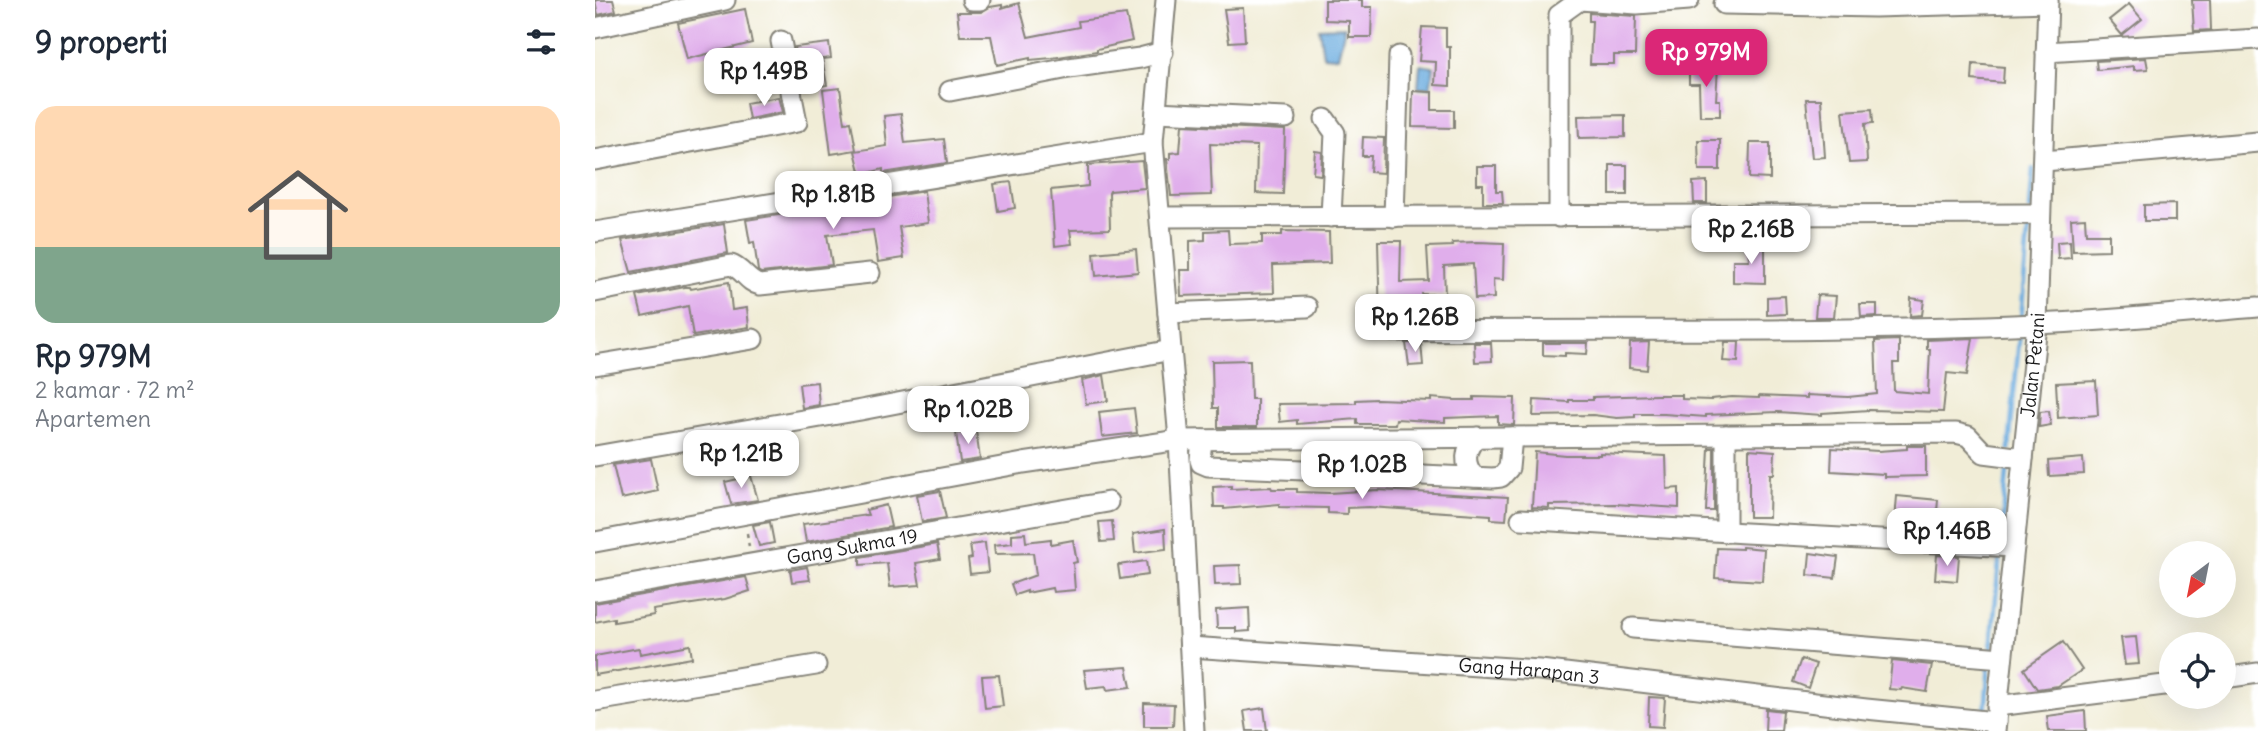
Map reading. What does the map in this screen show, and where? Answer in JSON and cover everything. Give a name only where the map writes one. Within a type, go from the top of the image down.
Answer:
[{"type":"street","points":[[595,29],[725,0]]},
{"type":"street","points":[[972,0],[979,0]]},
{"type":"street","points":[[1166,0],[1153,142],[1178,440],[1195,731]]},
{"type":"street","points":[[1559,217],[1559,15],[1580,0],[1637,4],[1689,0]]},
{"type":"street","points":[[1724,4],[1875,6],[2048,1]]},
{"type":"street","name":"Jalan Petani","points":[[1990,719],[1991,657],[2009,547],[2018,458],[2026,325],[2028,215],[2044,161],[2048,1]]},
{"type":"street","points":[[2046,52],[2258,39]]},
{"type":"street","points":[[595,160],[797,122],[781,41]]},
{"type":"street","points":[[950,91],[1163,52]]},
{"type":"street","points":[[1394,217],[1399,56]]},
{"type":"street","points":[[1156,111],[1286,118]]},
{"type":"street","points":[[1325,119],[1335,133],[1331,217]]},
{"type":"street","points":[[595,232],[1153,142]]},
{"type":"street","points":[[2044,161],[2258,142]]},
{"type":"street","points":[[1160,217],[2028,215]]},
{"type":"street","points":[[595,292],[731,265],[759,285],[870,273]]},
{"type":"street","points":[[1168,313],[1307,307]]},
{"type":"street","points":[[1392,331],[1762,331],[2026,325],[2258,307]]},
{"type":"street","points":[[595,365],[753,339]]},
{"type":"street","points":[[595,456],[861,410],[1171,350]]},
{"type":"street","points":[[595,542],[1023,463],[1178,440],[1956,433],[1968,436],[1983,453],[2018,458]]},
{"type":"street","points":[[1726,435],[1726,532]]},
{"type":"street","points":[[1475,477],[1470,471],[1466,456],[1477,437]]},
{"type":"street","points":[[1202,440],[1200,460],[1207,466],[1493,478],[1501,477],[1509,468],[1512,437]]},
{"type":"street","name":"Gang Sukma 19","points":[[595,591],[1108,502]]},
{"type":"street","points":[[1521,519],[2009,547]]},
{"type":"street","points":[[1633,628],[1991,657]]},
{"type":"street","name":"Gang Harapan 3","points":[[1190,647],[1540,670],[1866,709],[1990,719],[2159,686]]},
{"type":"street","points":[[595,701],[816,666]]},
{"type":"street","points":[[2236,676],[2258,673]]},
{"type":"path","points":[[744,514],[750,564]]},
{"type":"water","points":[[1345,27],[1338,57],[1323,56],[1319,28]]},
{"type":"water","points":[[1420,65],[1434,67],[1430,88],[1418,87]]},
{"type":"building","points":[[595,0],[613,0],[616,11],[598,15]]},
{"type":"building","points":[[1325,0],[1362,0],[1362,7],[1372,7],[1371,37],[1349,37],[1349,21],[1325,20]]},
{"type":"building","points":[[2192,0],[2210,0],[2211,30],[2194,31]]},
{"type":"building","points":[[1019,3],[1028,37],[1079,27],[1078,21],[1126,15],[1132,41],[1097,51],[1052,58],[1030,58],[997,65],[991,36],[960,36],[957,12],[981,12],[990,7],[1002,5],[1002,8]]},
{"type":"building","points":[[2129,4],[2142,19],[2122,35],[2109,20]]},
{"type":"building","points":[[1243,8],[1245,41],[1229,42],[1224,9]]},
{"type":"building","points":[[745,9],[752,43],[687,59],[678,23]]},
{"type":"building","points":[[1589,13],[1636,16],[1635,55],[1614,55],[1614,64],[1590,64],[1592,21],[1589,21]]},
{"type":"building","points":[[1422,27],[1446,28],[1446,47],[1450,47],[1450,86],[1435,85],[1436,62],[1419,61]]},
{"type":"building","points":[[829,43],[831,58],[822,59],[827,85],[803,89],[795,47]]},
{"type":"building","points":[[2146,58],[2148,69],[2134,70],[2134,66],[2097,70],[2096,61]]},
{"type":"building","points":[[1973,64],[2004,67],[2003,83],[1972,80]]},
{"type":"building","points":[[1689,65],[1718,67],[1716,100],[1720,100],[1720,116],[1700,116],[1699,84],[1689,84]]},
{"type":"building","points":[[840,88],[845,123],[851,122],[856,150],[831,154],[823,90]]},
{"type":"building","points":[[1413,91],[1432,92],[1432,110],[1454,110],[1454,128],[1412,127]]},
{"type":"building","points":[[779,97],[783,112],[749,119],[746,103]]},
{"type":"building","points":[[1806,99],[1821,99],[1825,157],[1812,158]]},
{"type":"building","points":[[1872,109],[1873,123],[1865,124],[1867,162],[1849,163],[1843,111]]},
{"type":"building","points":[[901,114],[905,143],[944,139],[947,163],[883,173],[883,169],[861,175],[855,151],[887,146],[884,116]]},
{"type":"building","points":[[1625,115],[1625,137],[1579,138],[1578,116]]},
{"type":"building","points":[[1182,125],[1285,130],[1283,194],[1256,193],[1257,146],[1210,144],[1212,195],[1171,196],[1167,159],[1170,159],[1170,153],[1180,152]]},
{"type":"building","points":[[1363,137],[1384,138],[1383,173],[1370,172],[1371,156],[1362,156]]},
{"type":"building","points":[[1698,140],[1720,140],[1720,170],[1699,170]]},
{"type":"building","points":[[1750,143],[1770,143],[1770,179],[1749,178]]},
{"type":"building","points":[[1315,151],[1322,152],[1321,175],[1313,174]]},
{"type":"building","points":[[1142,161],[1145,188],[1109,193],[1110,229],[1070,230],[1072,244],[1055,246],[1051,190],[1088,186],[1088,165]]},
{"type":"building","points":[[1610,165],[1627,165],[1627,195],[1610,195]]},
{"type":"building","points":[[1477,166],[1496,166],[1496,191],[1502,191],[1503,203],[1483,203],[1483,184],[1477,184]]},
{"type":"building","points":[[1707,181],[1707,203],[1694,203],[1693,182]]},
{"type":"building","points":[[1011,182],[1015,208],[998,211],[994,184]]},
{"type":"building","points":[[924,191],[928,223],[899,227],[904,258],[878,262],[873,230],[827,235],[832,265],[761,273],[758,271],[754,242],[750,243],[746,220],[835,208]]},
{"type":"building","points":[[2175,204],[2175,221],[2144,221],[2144,205]]},
{"type":"building","points":[[2085,218],[2086,234],[2109,234],[2109,250],[2073,251],[2071,219]]},
{"type":"building","points":[[724,224],[728,253],[631,272],[622,240]]},
{"type":"building","points":[[1228,230],[1229,244],[1262,243],[1262,235],[1282,235],[1282,231],[1329,232],[1330,263],[1273,265],[1274,293],[1181,296],[1180,270],[1190,270],[1190,241],[1205,240],[1205,231]]},
{"type":"building","points":[[1378,241],[1401,241],[1400,282],[1429,281],[1427,247],[1453,246],[1452,243],[1504,243],[1503,280],[1493,279],[1494,298],[1475,299],[1473,264],[1444,266],[1445,295],[1422,294],[1422,300],[1411,300],[1411,319],[1391,319],[1380,324]]},
{"type":"building","points":[[2070,241],[2071,258],[2058,259],[2057,242]]},
{"type":"building","points":[[1748,244],[1765,244],[1765,283],[1733,282],[1733,260],[1749,260]]},
{"type":"building","points":[[1136,249],[1138,272],[1096,276],[1094,253]]},
{"type":"building","points":[[729,282],[732,310],[747,308],[749,327],[693,336],[688,306],[642,316],[637,296]]},
{"type":"building","points":[[1817,295],[1836,296],[1834,317],[1815,317]]},
{"type":"building","points":[[1785,296],[1786,314],[1767,315],[1767,297]]},
{"type":"building","points":[[1911,298],[1924,300],[1922,315],[1910,316]]},
{"type":"building","points":[[1860,304],[1877,304],[1877,316],[1861,317]]},
{"type":"building","points":[[1973,338],[1967,375],[1947,373],[1943,412],[1869,410],[1822,415],[1778,412],[1706,417],[1635,414],[1635,417],[1617,418],[1593,415],[1533,416],[1534,400],[1569,402],[1593,400],[1593,397],[1682,395],[1682,399],[1711,400],[1759,396],[1807,398],[1807,395],[1848,397],[1877,394],[1875,341],[1899,340],[1899,363],[1893,363],[1894,391],[1928,394],[1930,349],[1927,349],[1927,340]]},
{"type":"building","points":[[1649,342],[1647,370],[1629,368],[1630,343]]},
{"type":"building","points":[[1725,342],[1739,342],[1738,362],[1723,361]]},
{"type":"building","points":[[1406,343],[1421,343],[1423,365],[1409,366]]},
{"type":"building","points":[[1474,343],[1491,343],[1492,361],[1475,362]]},
{"type":"building","points":[[1543,343],[1588,343],[1587,354],[1543,355]]},
{"type":"building","points":[[1250,360],[1251,399],[1257,399],[1257,427],[1218,427],[1218,408],[1213,408],[1212,361]]},
{"type":"building","points":[[1104,375],[1108,401],[1086,404],[1082,380]]},
{"type":"building","points":[[2096,381],[2098,415],[2058,418],[2056,383]]},
{"type":"building","points":[[817,382],[819,405],[802,408],[799,384]]},
{"type":"building","points":[[1474,397],[1515,398],[1514,425],[1498,424],[1498,416],[1445,418],[1445,422],[1396,419],[1395,424],[1357,424],[1357,419],[1297,424],[1297,420],[1280,422],[1278,404],[1356,403],[1356,400],[1377,399],[1474,400]]},
{"type":"building","points":[[1134,408],[1137,433],[1102,437],[1099,412]]},
{"type":"building","points":[[2049,411],[2051,425],[2039,427],[2040,412]]},
{"type":"building","points":[[976,431],[980,459],[960,462],[956,433]]},
{"type":"building","points":[[1907,446],[1926,446],[1926,476],[1884,477],[1884,474],[1831,471],[1832,448],[1878,451],[1907,449]]},
{"type":"building","points":[[1709,448],[1714,448],[1714,511],[1706,511]]},
{"type":"building","points":[[1749,449],[1775,451],[1774,474],[1770,474],[1769,517],[1749,517]]},
{"type":"building","points":[[1328,451],[1355,451],[1356,460],[1328,459]]},
{"type":"building","points":[[1535,452],[1666,456],[1667,489],[1679,488],[1679,508],[1615,504],[1532,507]]},
{"type":"building","points":[[2083,458],[2084,474],[2049,476],[2048,461]]},
{"type":"building","points":[[651,459],[658,491],[621,499],[613,465]]},
{"type":"building","points":[[751,476],[758,500],[731,504],[725,482]]},
{"type":"building","points":[[1231,486],[1231,489],[1297,489],[1297,492],[1378,490],[1508,497],[1506,520],[1491,519],[1491,515],[1369,507],[1347,508],[1347,514],[1328,513],[1328,508],[1279,507],[1279,504],[1224,509],[1214,507],[1213,487]]},
{"type":"building","points":[[940,491],[946,518],[922,522],[917,495]]},
{"type":"building","points":[[1897,496],[1938,500],[1936,523],[1895,520]]},
{"type":"building","points":[[886,505],[891,527],[806,542],[803,524],[868,515],[866,510]]},
{"type":"building","points":[[1940,512],[1979,516],[1978,530],[1961,528],[1961,532],[1939,531]]},
{"type":"building","points":[[1112,521],[1114,541],[1101,542],[1099,522]]},
{"type":"building","points":[[770,522],[774,543],[759,546],[753,525]]},
{"type":"building","points":[[1165,529],[1166,549],[1135,553],[1133,534]]},
{"type":"building","points":[[1025,533],[1026,542],[1051,539],[1051,544],[1073,540],[1077,562],[1073,563],[1075,590],[1053,592],[1052,588],[1015,595],[1011,584],[1036,575],[1033,553],[995,554],[994,545],[1012,543],[1012,534]]},
{"type":"building","points":[[985,543],[988,572],[970,574],[970,545]]},
{"type":"building","points":[[937,544],[940,559],[916,563],[920,585],[890,587],[887,563],[860,565],[860,557]]},
{"type":"building","points":[[1717,548],[1764,549],[1762,581],[1715,578]]},
{"type":"building","points":[[1810,553],[1838,557],[1835,578],[1808,575]]},
{"type":"building","points":[[1937,555],[1959,556],[1957,581],[1935,579]]},
{"type":"building","points":[[1146,561],[1148,575],[1120,579],[1118,565]]},
{"type":"building","points":[[1240,565],[1241,584],[1215,585],[1214,566]]},
{"type":"building","points":[[807,567],[810,580],[792,582],[790,570]]},
{"type":"building","points":[[746,577],[750,591],[725,599],[653,610],[654,615],[627,620],[614,622],[614,618],[595,622],[595,603]]},
{"type":"building","points":[[1249,608],[1250,631],[1236,632],[1236,628],[1217,628],[1216,610]]},
{"type":"building","points":[[2136,637],[2139,664],[2125,665],[2121,638]]},
{"type":"building","points":[[2063,642],[2082,670],[2058,686],[2037,689],[2024,669]]},
{"type":"building","points":[[690,645],[692,658],[595,675],[595,656],[639,648],[640,654]]},
{"type":"building","points":[[1801,659],[1816,664],[1808,688],[1793,682]]},
{"type":"building","points":[[1892,661],[1932,665],[1927,692],[1889,689]]},
{"type":"building","points":[[1127,667],[1131,687],[1107,690],[1106,686],[1087,688],[1084,670]]},
{"type":"building","points":[[999,675],[1003,706],[985,708],[982,676]]},
{"type":"building","points":[[1649,697],[1665,698],[1663,727],[1648,726]]},
{"type":"building","points":[[1144,703],[1174,704],[1173,726],[1144,726]]},
{"type":"building","points":[[1264,708],[1267,731],[1247,731],[1244,711]]},
{"type":"building","points":[[1766,709],[1783,711],[1781,731],[1765,731]]},
{"type":"building","points":[[2085,711],[2086,731],[2049,731],[2047,716]]},
{"type":"waterway","points":[[2030,209],[2033,169]]},
{"type":"waterway","points":[[2021,320],[2029,221]]},
{"type":"waterway","points":[[2009,449],[2020,329]]},
{"type":"waterway","points":[[2001,540],[2008,462]]},
{"type":"waterway","points":[[1991,651],[2000,552]]},
{"type":"waterway","points":[[1985,714],[1989,664]]}]
